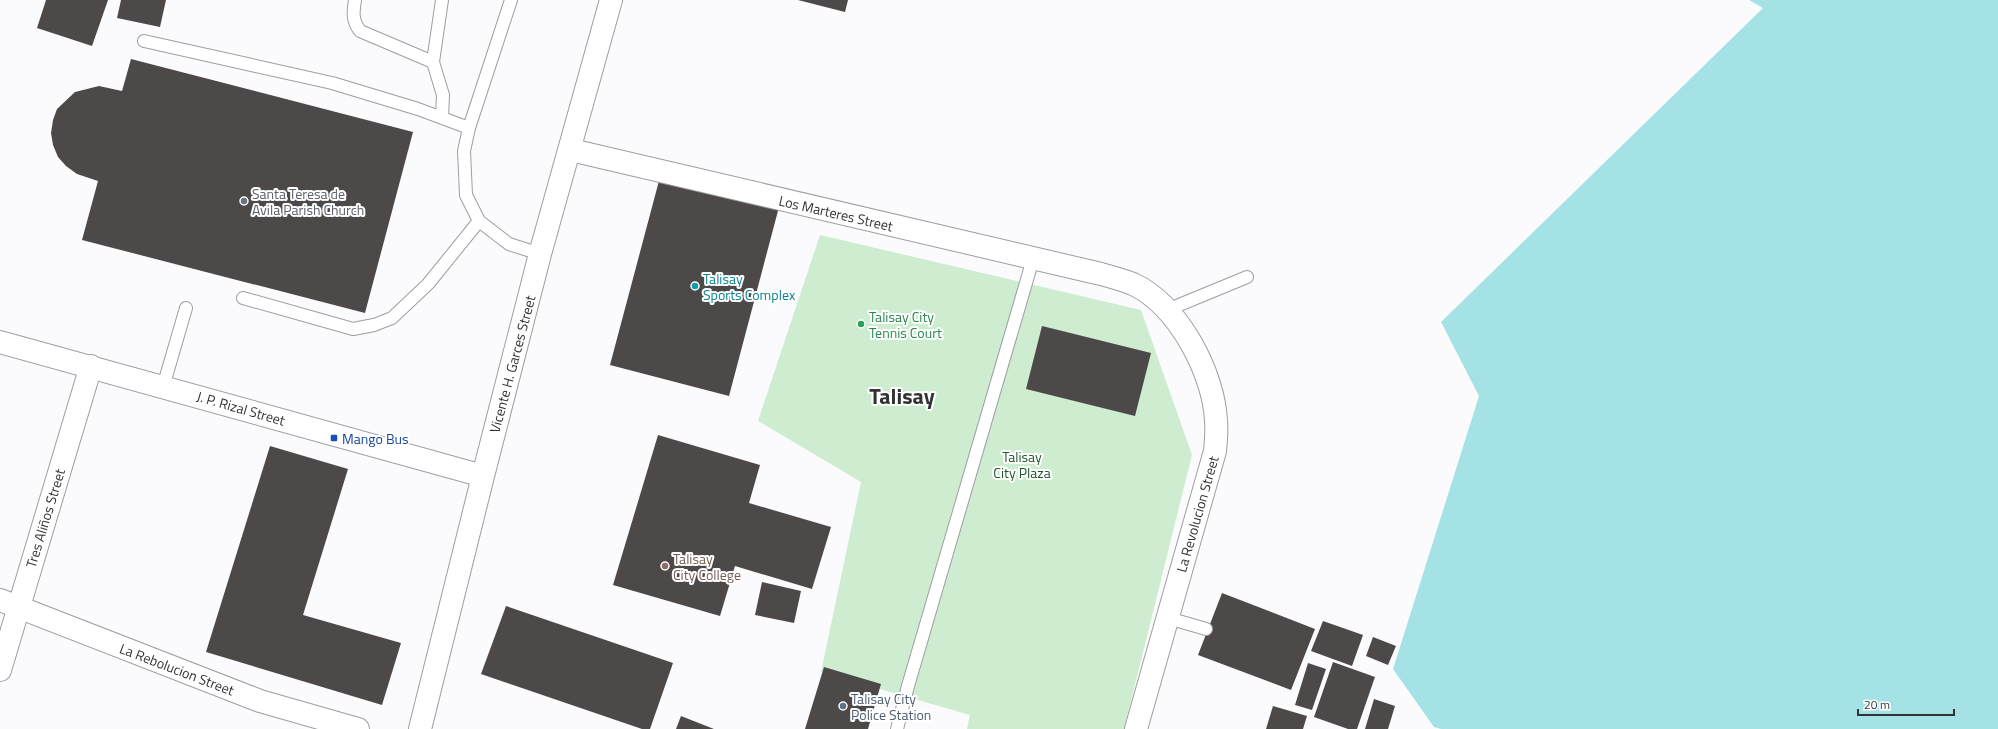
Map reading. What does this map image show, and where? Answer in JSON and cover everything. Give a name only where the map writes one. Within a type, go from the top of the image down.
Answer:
[{"type":"street","name":"Vicente H. Garces Street","points":[[421,729],[483,476],[540,254],[571,150],[611,0]]},
{"type":"street","name":"Los Marteres Street","points":[[571,150],[1101,274]]},
{"type":"street","name":"La Revolucion Street","points":[[1101,274],[1134,285],[1162,304],[1167,310],[1191,341],[1207,378],[1216,420],[1215,452],[1136,729]]},
{"type":"street","name":"J. P. Rizal Street","points":[[0,342],[91,366],[483,476]]},
{"type":"street","name":"Tres Aliños Street","points":[[0,670],[10,603],[91,366]]},
{"type":"street","name":"La Rebolucion Street","points":[[10,603],[260,701],[358,729]]},
{"type":"lane","points":[[355,0],[352,15],[355,24],[360,31],[433,62]]},
{"type":"lane","points":[[442,0],[433,62],[442,95],[442,118]]},
{"type":"lane","points":[[512,0],[469,128],[464,151],[466,195],[479,221],[509,244],[540,254]]},
{"type":"lane","points":[[144,41],[332,83],[418,109],[469,128]]},
{"type":"lane","points":[[243,298],[353,329],[374,325],[392,318],[428,284],[479,221]]},
{"type":"lane","points":[[897,729],[908,686],[1033,259]]},
{"type":"lane","points":[[1167,310],[1247,277]]},
{"type":"lane","points":[[164,387],[186,308]]},
{"type":"lane","points":[[1168,618],[1206,629]]},
{"type":"green space","name":"Talisay City Plaza","points":[[820,235],[1141,310],[1192,455],[1124,729],[967,729],[970,715],[821,672],[861,482],[758,421]]},
{"type":"water","points":[[1749,0],[1998,0],[1998,729],[1441,729],[1434,727],[1393,669],[1479,396],[1441,322],[1763,8]]},
{"type":"building","points":[[46,0],[108,0],[92,46],[37,28]]},
{"type":"building","points":[[121,0],[166,0],[160,27],[117,18]]},
{"type":"building","points":[[798,0],[848,0],[845,12]]},
{"type":"building","name":"Santa Teresa de Avila Parish Church","points":[[131,59],[413,132],[365,313],[82,240],[98,181],[77,174],[66,166],[58,157],[53,145],[51,133],[53,120],[57,109],[75,92],[99,86],[122,91]]},
{"type":"building","name":"Talisay Sports Complex","points":[[660,177],[779,207],[729,396],[610,365]]},
{"type":"building","points":[[1042,326],[1151,353],[1135,416],[1026,389]]},
{"type":"building","points":[[658,435],[760,465],[749,503],[831,527],[812,589],[735,566],[720,616],[613,585]]},
{"type":"building","points":[[270,446],[348,469],[303,615],[401,643],[382,705],[206,652]]},
{"type":"building","points":[[762,582],[801,591],[794,623],[755,615]]},
{"type":"building","points":[[1222,593],[1315,629],[1291,690],[1198,655]]},
{"type":"building","points":[[506,606],[673,663],[650,729],[642,729],[481,674]]},
{"type":"building","points":[[1323,621],[1363,635],[1352,666],[1311,651]]},
{"type":"building","points":[[1373,637],[1396,646],[1388,665],[1366,656]]},
{"type":"building","points":[[1333,662],[1375,677],[1357,729],[1348,729],[1314,717]]},
{"type":"building","points":[[1308,663],[1326,669],[1312,710],[1295,705]]},
{"type":"building","name":"Talisay City Police Station","points":[[824,667],[881,684],[868,729],[805,729]]},
{"type":"building","points":[[1374,699],[1395,706],[1388,729],[1365,729]]},
{"type":"building","points":[[1273,706],[1307,716],[1303,729],[1266,729]]},
{"type":"building","points":[[681,716],[714,729],[676,729]]},
{"type":"place","name":"Santa Teresa de Avila Parish Church","points":[[244,201]]},
{"type":"place","name":"Talisay Sports Complex","points":[[695,286]]},
{"type":"place","name":"Talisay City Tennis Court","points":[[861,324]]},
{"type":"place","name":"Mango Bus","points":[[334,438]]},
{"type":"place","name":"Talisay City College","points":[[665,566]]},
{"type":"place","name":"Talisay City Police Station","points":[[843,706]]},
{"type":"district","name":"Talisay","points":[[902,396]]}]
